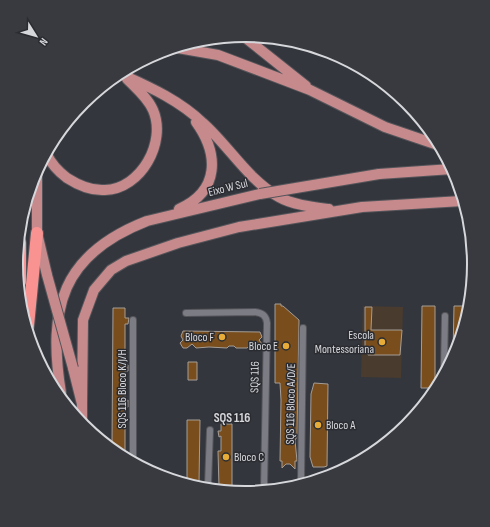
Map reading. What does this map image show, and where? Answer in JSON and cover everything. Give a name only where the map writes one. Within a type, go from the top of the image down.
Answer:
[{"type":"highway","points":[[29,314],[37,234]]},
{"type":"main road","points":[[249,42],[288,78]]},
{"type":"main road","points":[[186,49],[218,55],[288,78],[315,93],[385,127],[432,143]]},
{"type":"main road","points":[[126,76],[152,87],[180,104],[218,136],[252,175],[274,193],[296,203],[342,210]]},
{"type":"main road","points":[[49,159],[58,171],[70,180],[83,187],[105,190],[120,186],[133,178],[147,164],[155,145],[157,126],[153,110],[145,98],[125,77]]},
{"type":"main road","points":[[166,215],[188,205],[196,199],[207,183],[213,165],[210,148],[205,134],[180,104]]},
{"type":"main road","name":"Eixo W Sul","points":[[60,387],[56,360],[56,331],[64,294],[78,266],[93,250],[128,228],[166,215],[260,194],[380,174],[446,169]]},
{"type":"main road","points":[[37,187],[37,234],[82,404]]},
{"type":"main road","points":[[82,414],[83,320],[94,290],[111,270],[126,261],[142,254],[178,243],[239,227],[362,207],[458,201]]},
{"type":"street","name":"SQS 116","points":[[186,313],[241,312],[261,313],[266,317],[264,485]]},
{"type":"street","points":[[444,362],[445,316]]},
{"type":"street","name":"SQS 116 Bloco K/J/H","points":[[133,320],[133,455]]},
{"type":"street","name":"SQS 116 Bloco A/D/E","points":[[302,478],[303,328]]},
{"type":"street","points":[[208,482],[210,430]]},
{"type":"shaded area","name":"Escola Montessoriana","points":[[363,306],[403,307],[401,378],[361,377]]},
{"type":"building","points":[[275,304],[281,304],[281,306],[283,306],[299,320],[297,437],[295,440],[297,461],[295,461],[295,469],[290,464],[286,464],[282,468],[282,461],[280,461],[281,400],[280,383],[275,383]]},
{"type":"building","points":[[422,306],[435,306],[435,378],[429,388],[421,388]]},
{"type":"building","points":[[454,306],[463,306],[455,335],[453,339]]},
{"type":"building","points":[[365,307],[372,307],[371,330],[402,330],[400,355],[368,355],[368,351],[365,351]]},
{"type":"building","points":[[113,308],[125,308],[125,318],[129,318],[128,324],[125,324],[125,365],[128,365],[128,371],[125,371],[125,401],[128,400],[128,407],[125,407],[125,450],[112,441]]},
{"type":"building","name":"Bloco F","points":[[183,331],[260,332],[262,337],[259,340],[262,344],[260,348],[256,348],[252,344],[247,348],[236,348],[234,346],[229,346],[227,348],[196,348],[192,344],[187,348],[183,348],[180,343],[183,340],[181,336]]},
{"type":"building","points":[[188,362],[197,362],[197,380],[188,380]]},
{"type":"building","name":"Bloco A","points":[[314,383],[328,384],[327,466],[324,467],[313,467],[310,457],[311,394]]},
{"type":"building","points":[[187,420],[200,420],[199,480],[187,478]]},
{"type":"building","name":"Bloco C","points":[[221,424],[232,424],[232,485],[219,484],[218,451],[221,451],[221,436],[219,437],[218,431],[221,431]]},
{"type":"place","name":"Bloco F","points":[[222,337]]},
{"type":"place","name":"Escola Montessoriana","points":[[382,342]]},
{"type":"place","name":"Bloco E","points":[[286,346]]},
{"type":"place","name":"Bloco A","points":[[318,425]]},
{"type":"place","name":"Bloco C","points":[[226,457]]},
{"type":"district","name":"SQS 116","points":[[232,418]]}]
